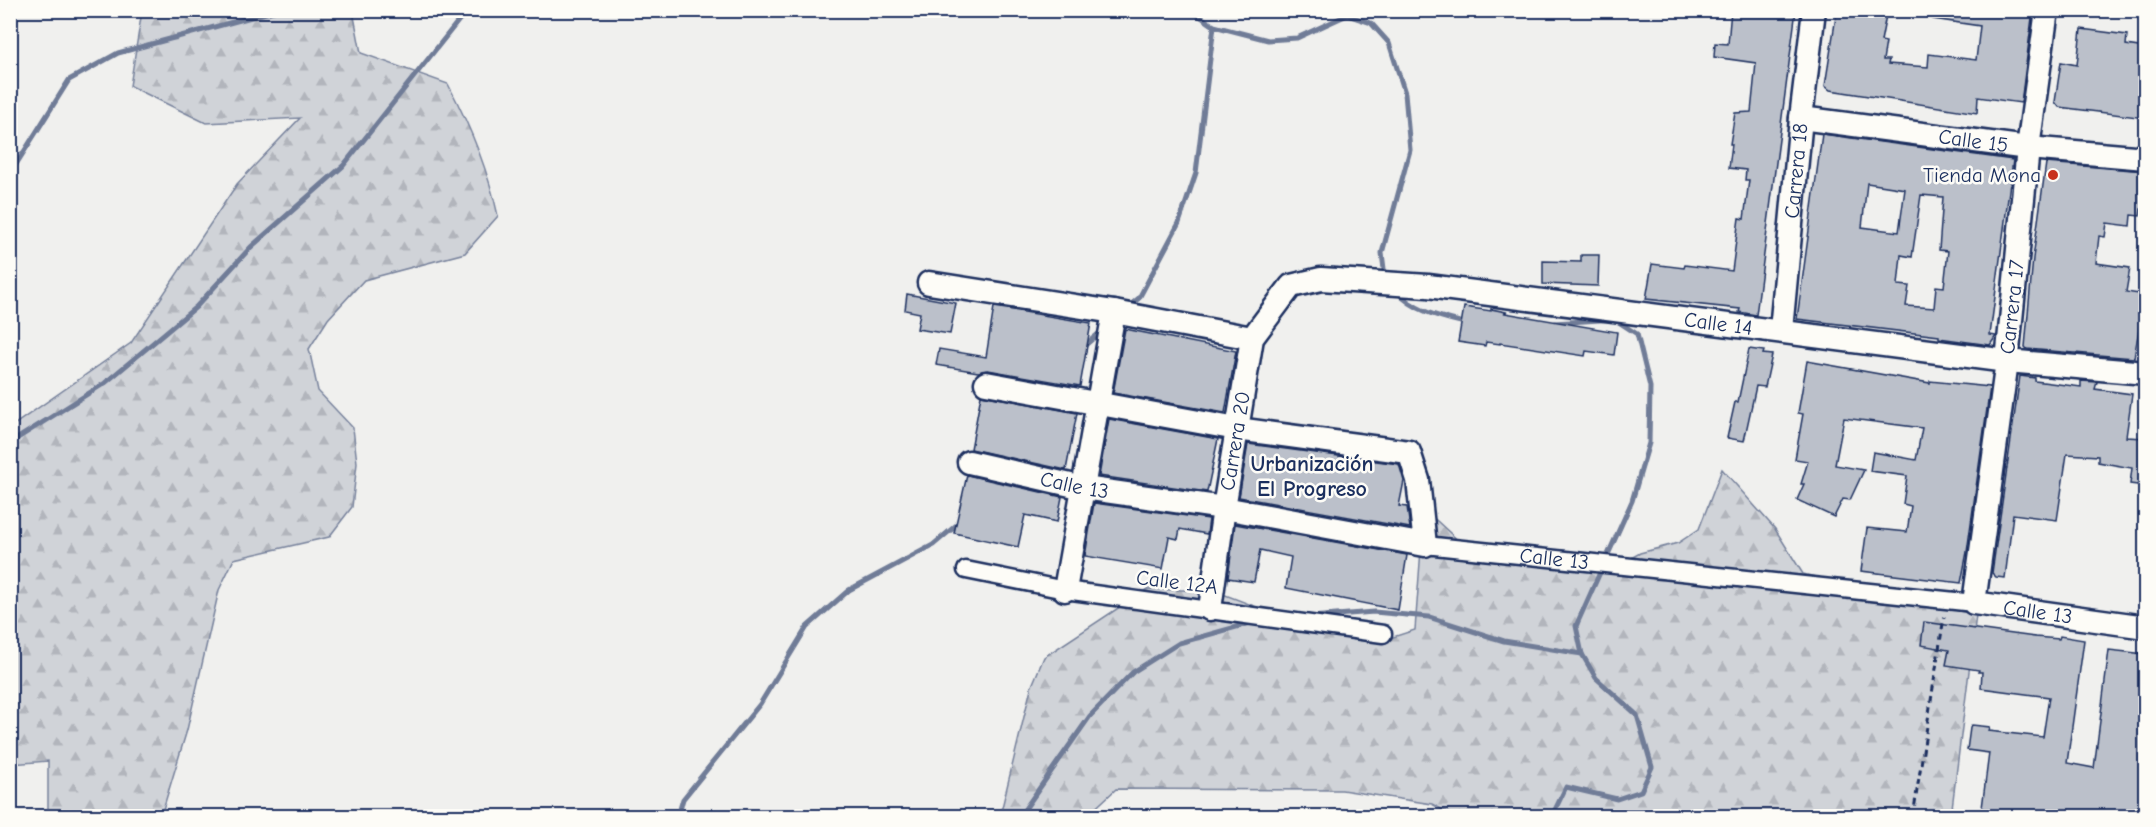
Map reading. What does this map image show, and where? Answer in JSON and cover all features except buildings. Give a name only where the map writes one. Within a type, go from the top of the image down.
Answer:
[{"type":"street","name":"Carrera 18","points":[[1781,330],[1801,118],[1814,10]]},
{"type":"street","name":"Carrera 17","points":[[1974,603],[2007,361],[2028,148],[2047,10]]},
{"type":"street","name":"Calle 15","points":[[1801,118],[2028,148],[2145,158]]},
{"type":"street","name":"Calle 14","points":[[1292,286],[1321,279],[1428,286],[2007,361],[2145,373]]},
{"type":"street","points":[[929,283],[1114,312],[1252,338]]},
{"type":"street","name":"Carrera 20","points":[[1210,609],[1252,338],[1292,286]]},
{"type":"street","points":[[1065,590],[1114,312]]},
{"type":"street","points":[[986,383],[1237,429],[1410,452],[1418,480],[1425,545]]},
{"type":"street","name":"Calle 13","points":[[969,462],[1084,488],[1224,508],[1425,545],[1974,603],[2145,627]]},
{"type":"street","name":"Calle 12A","points":[[966,570],[1065,590],[1383,634]]},
{"type":"path","points":[[1913,816],[1947,600]]},
{"type":"green space","points":[[142,11],[353,11],[361,53],[448,84],[478,148],[498,216],[465,253],[364,280],[328,319],[309,349],[318,391],[353,428],[357,463],[352,507],[329,537],[234,559],[219,590],[187,730],[161,816],[48,816],[48,761],[11,764],[11,427],[131,343],[237,184],[300,118],[206,123],[130,86]]},
{"type":"green space","points":[[1722,469],[1775,529],[1803,574],[1976,615],[1951,816],[1454,816],[1432,804],[1342,790],[1116,789],[1087,816],[1000,816],[1031,688],[1044,657],[1147,589],[1215,591],[1304,625],[1384,640],[1415,630],[1424,509],[1462,544],[1521,565],[1577,568],[1622,563],[1640,553],[1678,543],[1699,529]]},
{"type":"waterway","points":[[10,174],[69,80],[118,53],[277,10]]},
{"type":"waterway","points":[[10,443],[105,383],[196,307],[251,247],[343,166],[467,10]]},
{"type":"waterway","points":[[1191,10],[1214,26],[1268,40],[1297,38],[1347,15],[1371,23],[1389,43],[1405,93],[1410,150],[1382,253],[1385,277]]},
{"type":"waterway","points":[[1128,307],[1139,298],[1179,223],[1196,173],[1214,26]]},
{"type":"waterway","points":[[1396,291],[1420,309],[1468,324]]},
{"type":"waterway","points":[[1552,816],[1566,787],[1617,799],[1641,791],[1652,767],[1637,715],[1596,678],[1582,654],[1576,626],[1632,501],[1649,443],[1650,387],[1637,334],[1614,319],[1555,323]]},
{"type":"waterway","points":[[1083,347],[1103,330]]},
{"type":"waterway","points":[[678,816],[683,799],[760,704],[807,627],[849,590],[933,545],[959,523]]},
{"type":"waterway","points":[[1311,617],[1374,612],[1429,617],[1504,641],[1582,654]]},
{"type":"waterway","points":[[1020,816],[1090,716],[1133,672],[1179,643],[1254,622]]},
{"type":"place","name":"Tienda Mona","points":[[2053,175]]},
{"type":"district","name":"Urbanización El Progreso","points":[[1312,476]]}]
